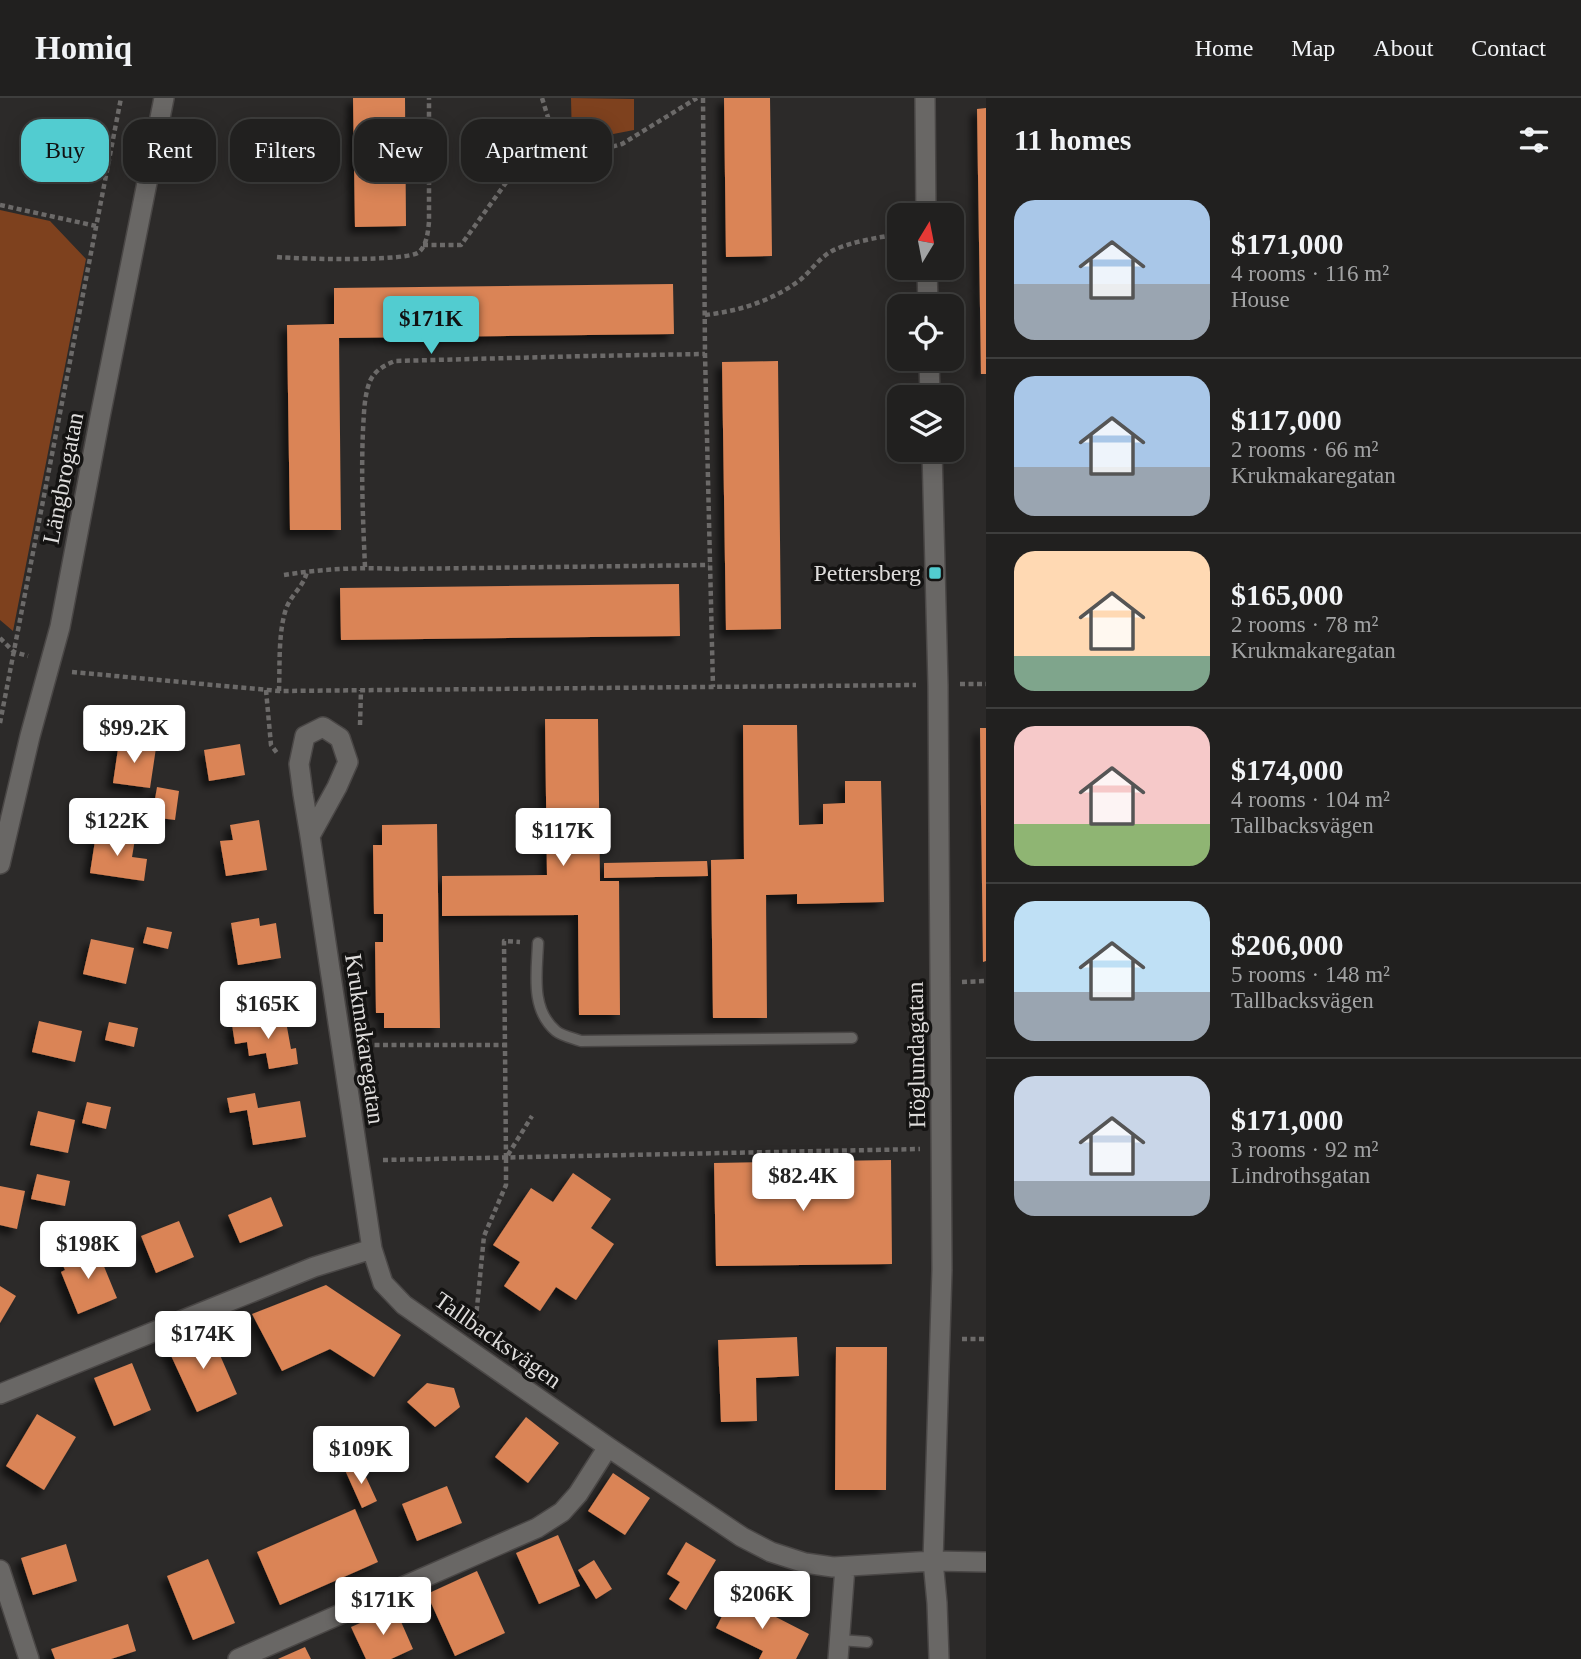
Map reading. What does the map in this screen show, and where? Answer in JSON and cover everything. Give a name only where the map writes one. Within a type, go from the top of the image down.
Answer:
[{"type":"street","name":"Längbrogatan","points":[[0,864],[30,736],[60,627],[164,98]]},
{"type":"street","points":[[925,98],[926,203]]},
{"type":"street","name":"Höglundagatan","points":[[932,462],[942,1148],[942,1269],[933,1561],[939,1659]]},
{"type":"street","name":"Krukmakaregatan","points":[[310,836],[348,762],[340,738],[323,727],[305,736],[299,764],[372,1249]]},
{"type":"street","points":[[0,1394],[314,1267],[372,1249]]},
{"type":"street","name":"Tallbacksvägen","points":[[372,1249],[383,1283],[404,1305],[608,1447],[742,1537],[771,1552],[805,1563],[833,1567],[933,1561],[986,1562]]},
{"type":"street","points":[[239,1659],[537,1528],[562,1512],[578,1494],[608,1447]]},
{"type":"street","points":[[839,1649],[845,1567]]},
{"type":"street","points":[[0,1570],[29,1659]]},
{"type":"lane","points":[[538,943],[536,990],[541,1013],[556,1032],[581,1041],[852,1038]]},
{"type":"lane","points":[[839,1649],[867,1642]]},
{"type":"path","points":[[0,723],[121,98]]},
{"type":"path","points":[[277,257],[341,259],[417,254],[426,239],[429,222],[429,98]]},
{"type":"path","points":[[542,98],[548,119]]},
{"type":"path","points":[[612,147],[622,144],[700,98],[713,687]]},
{"type":"path","points":[[423,245],[461,245],[506,182]]},
{"type":"path","points":[[0,205],[96,226]]},
{"type":"path","points":[[705,315],[740,309],[772,296],[800,280],[835,249],[887,236]]},
{"type":"path","points":[[365,567],[362,474],[365,405],[370,381],[383,366],[395,361],[705,354]]},
{"type":"path","points":[[284,575],[365,567],[397,569],[710,565]]},
{"type":"path","points":[[279,691],[285,612],[290,598],[305,580],[307,572]]},
{"type":"path","points":[[0,638],[14,652],[70,672],[279,691],[986,684]]},
{"type":"path","points":[[266,690],[271,745],[278,754],[299,764]]},
{"type":"path","points":[[473,1353],[484,1236],[506,1185],[504,941],[538,943]]},
{"type":"path","points":[[342,1045],[505,1045]]},
{"type":"path","points":[[506,1158],[532,1116]]},
{"type":"path","points":[[359,1161],[942,1148]]},
{"type":"shaded area","points":[[571,98],[634,99],[634,130],[612,134],[612,119],[571,119]]},
{"type":"shaded area","points":[[0,210],[50,221],[86,259],[13,631],[0,620]]},
{"type":"building","points":[[353,98],[405,98],[405,119],[354,119],[354,162]]},
{"type":"building","points":[[724,98],[770,98],[772,256],[726,257]]},
{"type":"building","points":[[986,108],[986,374],[981,374],[977,109]]},
{"type":"building","points":[[354,182],[406,182],[406,226],[355,227]]},
{"type":"building","points":[[673,284],[674,334],[339,338],[341,530],[290,530],[287,325],[334,324],[334,288]]},
{"type":"building","points":[[778,361],[781,629],[726,630],[722,362]]},
{"type":"building","points":[[679,584],[680,636],[341,640],[340,588]]},
{"type":"building","points":[[545,719],[598,719],[600,881],[619,881],[620,1015],[579,1015],[578,915],[442,916],[442,876],[547,875]]},
{"type":"building","points":[[743,725],[797,725],[799,825],[823,824],[823,804],[845,803],[845,781],[881,781],[884,902],[797,904],[797,894],[766,895],[767,1018],[713,1018],[711,860],[744,859]]},
{"type":"building","points":[[980,728],[986,728],[986,961],[983,962]]},
{"type":"building","points":[[119,742],[156,748],[150,788],[113,783]]},
{"type":"building","points":[[240,744],[245,775],[209,781],[204,750]]},
{"type":"building","points":[[157,787],[179,791],[175,820],[152,817]]},
{"type":"building","points":[[259,820],[267,870],[226,876],[220,841],[233,840],[230,825]]},
{"type":"building","points":[[437,824],[440,1028],[384,1028],[384,1013],[376,1013],[375,942],[383,942],[383,914],[374,914],[373,845],[382,845],[382,825]]},
{"type":"building","points":[[96,834],[135,839],[132,857],[147,859],[144,881],[90,873]]},
{"type":"building","points":[[707,861],[708,876],[604,878],[604,863]]},
{"type":"building","points":[[259,918],[260,926],[276,923],[281,958],[238,965],[231,923]]},
{"type":"building","points":[[147,927],[172,932],[168,949],[143,943]]},
{"type":"building","points":[[91,939],[134,948],[126,984],[83,974]]},
{"type":"building","points":[[285,1016],[291,1049],[296,1048],[298,1064],[269,1069],[266,1053],[249,1056],[247,1042],[235,1044],[232,1025]]},
{"type":"building","points":[[39,1021],[82,1031],[75,1062],[32,1052]]},
{"type":"building","points":[[109,1022],[138,1028],[134,1047],[105,1040]]},
{"type":"building","points":[[255,1093],[258,1108],[300,1101],[306,1137],[253,1145],[247,1110],[230,1113],[227,1098]]},
{"type":"building","points":[[87,1102],[111,1107],[106,1129],[82,1123]]},
{"type":"building","points":[[38,1111],[75,1120],[68,1153],[30,1145]]},
{"type":"building","points":[[891,1160],[892,1264],[716,1266],[714,1163]]},
{"type":"building","points":[[573,1173],[611,1199],[591,1228],[614,1244],[576,1300],[556,1287],[540,1311],[504,1286],[520,1262],[493,1245],[531,1188],[553,1202]]},
{"type":"building","points":[[37,1174],[70,1181],[65,1206],[31,1199]]},
{"type":"building","points":[[0,1186],[25,1191],[17,1229],[0,1225]]},
{"type":"building","points":[[271,1197],[283,1226],[240,1243],[228,1215]]},
{"type":"building","points":[[179,1221],[194,1257],[156,1273],[141,1236]]},
{"type":"building","points":[[96,1247],[117,1298],[78,1314],[61,1272],[65,1270],[61,1261]]},
{"type":"building","points":[[326,1285],[401,1335],[374,1377],[330,1349],[282,1371],[252,1314]]},
{"type":"building","points":[[0,1286],[16,1296],[0,1323]]},
{"type":"building","points":[[209,1330],[237,1394],[197,1412],[168,1349]]},
{"type":"building","points":[[797,1337],[799,1376],[756,1378],[757,1421],[721,1422],[718,1340]]},
{"type":"building","points":[[836,1347],[887,1347],[886,1490],[835,1490]]},
{"type":"building","points":[[132,1363],[151,1410],[114,1426],[94,1378]]},
{"type":"building","points":[[427,1383],[454,1388],[460,1407],[435,1427],[407,1402]]},
{"type":"building","points":[[37,1414],[76,1437],[44,1490],[6,1466]]},
{"type":"building","points":[[526,1417],[559,1443],[528,1483],[495,1457]]},
{"type":"building","points":[[360,1464],[377,1501],[362,1508],[345,1470]]},
{"type":"building","points":[[613,1473],[650,1498],[625,1535],[588,1511]]},
{"type":"building","points":[[447,1486],[462,1523],[417,1541],[402,1504]]},
{"type":"building","points":[[355,1509],[378,1562],[280,1605],[257,1552]]},
{"type":"building","points":[[558,1535],[580,1586],[539,1604],[516,1553]]},
{"type":"building","points":[[686,1542],[716,1560],[686,1610],[669,1599],[680,1582],[667,1574]]},
{"type":"building","points":[[66,1544],[77,1581],[33,1595],[21,1558]]},
{"type":"building","points":[[208,1559],[235,1623],[193,1640],[167,1576]]},
{"type":"building","points":[[594,1560],[612,1589],[596,1599],[578,1570]]},
{"type":"building","points":[[477,1571],[505,1633],[455,1656],[427,1594]]},
{"type":"building","points":[[733,1595],[809,1634],[796,1659],[759,1659],[763,1651],[716,1628]]},
{"type":"building","points":[[395,1608],[413,1649],[391,1659],[366,1659],[351,1627]]},
{"type":"building","points":[[128,1624],[136,1651],[111,1659],[55,1659],[51,1649]]},
{"type":"building","points":[[305,1647],[311,1659],[278,1659]]},
{"type":"place","name":"Pettersberg","points":[[935,573]]}]
